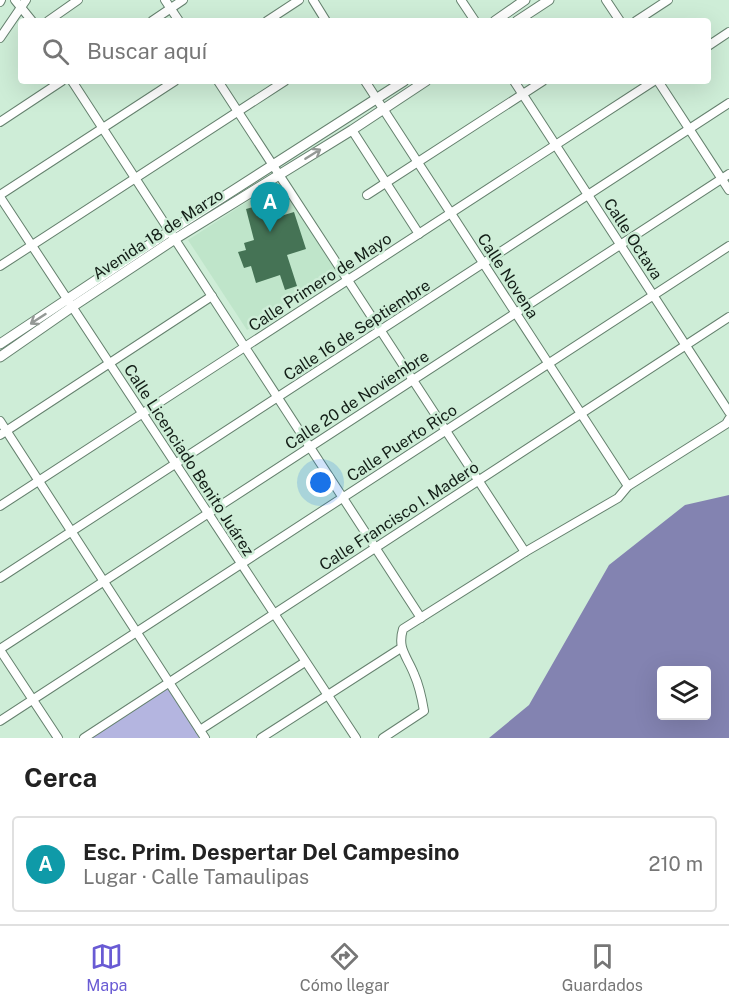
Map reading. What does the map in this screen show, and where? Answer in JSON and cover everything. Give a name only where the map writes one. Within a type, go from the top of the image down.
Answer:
[{"type":"street","points":[[15,0],[23,4],[30,18]]},
{"type":"street","points":[[52,18],[78,0]]},
{"type":"street","points":[[165,0],[177,18]]},
{"type":"street","points":[[157,18],[183,0]]},
{"type":"street","points":[[272,18],[299,0]]},
{"type":"street","points":[[313,0],[324,18]]},
{"type":"street","points":[[461,0],[473,18]]},
{"type":"street","points":[[499,18],[525,0]]},
{"type":"street","points":[[522,18],[549,0]]},
{"type":"street","points":[[606,0],[618,18]]},
{"type":"street","points":[[641,18],[668,0]]},
{"type":"street","points":[[0,38],[23,4]]},
{"type":"street","points":[[711,44],[729,32]]},
{"type":"street","points":[[0,122],[57,84]]},
{"type":"street","points":[[74,84],[421,618]]},
{"type":"street","points":[[0,196],[170,84]]},
{"type":"street","points":[[220,84],[525,552]]},
{"type":"street","points":[[0,266],[280,84]]},
{"type":"street","name":"Calle Novena","points":[[367,84],[628,486]]},
{"type":"street","name":"Avenida 18 de Marzo","points":[[0,357],[170,231],[400,84]]},
{"type":"street","name":"Avenida 18 de Marzo","points":[[0,344],[176,239],[352,130],[421,84]]},
{"type":"street","name":"Calle Octava","points":[[515,84],[653,296],[725,398],[729,412]]},
{"type":"street","points":[[367,195],[538,84]]},
{"type":"street","name":"Calle Primero de Mayo","points":[[0,506],[651,84]]},
{"type":"street","points":[[658,84],[725,177],[729,190]]},
{"type":"street","name":"Calle 16 de Septiembre","points":[[0,578],[729,103]]},
{"type":"street","points":[[352,130],[419,234]]},
{"type":"street","name":"Calle 20 de Noviembre","points":[[0,650],[725,177]]},
{"type":"street","name":"Calle Licenciado Benito Juárez","points":[[0,196],[356,738]]},
{"type":"street","name":"Calle Puerto Rico","points":[[0,721],[729,246]]},
{"type":"street","points":[[3,433],[213,296]]},
{"type":"street","name":"Calle Francisco I. Madero","points":[[84,738],[729,317]]},
{"type":"street","points":[[386,737],[424,711],[414,674],[401,648],[400,638],[403,629],[525,552],[618,498],[628,486],[726,424],[729,419]]},
{"type":"street","points":[[0,422],[3,433],[39,481],[206,738]]},
{"type":"street","points":[[261,738],[401,648]]},
{"type":"street","points":[[0,650],[58,738]]},
{"type":"street","points":[[200,730],[306,662]]},
{"type":"shaded area","points":[[279,181],[337,273],[247,330],[188,240]]},
{"type":"shaded area","points":[[729,495],[729,738],[489,738],[529,705],[609,565],[685,505]]},
{"type":"shaded area","points":[[168,685],[202,736],[198,738],[89,738]]},
{"type":"building","points":[[272,192],[279,211],[282,210],[284,215],[294,212],[306,249],[287,255],[297,286],[285,290],[280,275],[256,283],[251,266],[244,268],[238,252],[246,250],[244,243],[254,240],[246,209],[257,206],[254,198]]},
{"type":"place","name":"Esc. Prim. Despertar Del Campesino","points":[[270,232]]}]
